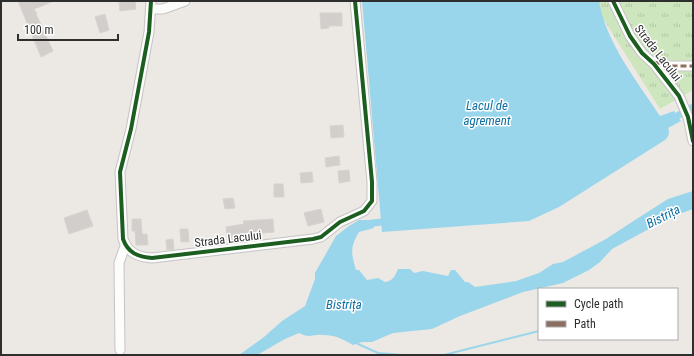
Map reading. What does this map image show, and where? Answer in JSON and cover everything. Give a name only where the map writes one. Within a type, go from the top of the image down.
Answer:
[{"type":"street","points":[[120,350],[119,263],[125,246],[122,234],[120,172],[131,129],[149,32],[151,5],[159,10],[185,1]]},
{"type":"street","name":"Strada Lacului","points":[[125,246],[131,253],[146,258],[152,258],[313,239],[321,237],[340,222],[364,211],[372,201],[372,182],[355,1]]},
{"type":"street","name":"Strada Lacului","points":[[613,1],[630,36],[679,96],[688,117],[693,141]]},
{"type":"street","points":[[651,61],[670,66],[693,66]]},
{"type":"green space","points":[[597,1],[693,1],[693,90],[660,109],[599,12]]},
{"type":"water","name":"Lacul de agrement","points":[[362,1],[599,1],[608,32],[615,47],[660,116],[674,111],[681,121],[668,128],[669,134],[665,140],[559,207],[529,221],[382,232]]},
{"type":"water","name":"Bistrița","points":[[693,191],[693,209],[671,217],[612,249],[600,262],[589,270],[563,283],[523,292],[460,316],[432,329],[393,333],[372,342],[362,342],[353,345],[342,339],[331,336],[309,336],[299,333],[257,355],[239,355],[264,337],[282,321],[305,306],[315,279],[315,273],[336,236],[359,220],[373,220],[374,228],[359,232],[352,250],[356,270],[359,270],[367,280],[378,278],[385,282],[390,281],[398,269],[410,269],[414,273],[423,271],[448,276],[451,270],[455,270],[465,282],[468,282],[475,287],[516,281],[539,273],[553,264],[563,262],[606,239],[668,199]]},
{"type":"building","points":[[18,1],[54,1],[34,9],[53,51],[41,57]]},
{"type":"building","points":[[119,1],[135,1],[136,9],[120,11]]},
{"type":"building","points":[[320,13],[342,13],[342,26],[329,26],[329,28],[321,29]]},
{"type":"building","points":[[105,14],[109,30],[100,33],[95,17]]},
{"type":"building","points":[[343,125],[344,137],[331,138],[330,126]]},
{"type":"building","points":[[339,156],[340,165],[326,167],[325,158]]},
{"type":"building","points":[[349,170],[350,181],[339,183],[338,171]]},
{"type":"building","points":[[312,172],[313,182],[301,183],[300,173]]},
{"type":"building","points":[[274,184],[283,184],[284,197],[274,197]]},
{"type":"building","points":[[233,198],[235,208],[225,209],[223,199]]},
{"type":"building","points":[[321,209],[324,222],[308,226],[304,213]]},
{"type":"building","points":[[87,210],[93,226],[69,234],[64,218]]},
{"type":"building","points":[[132,219],[141,219],[142,234],[147,234],[148,245],[136,245],[135,231],[132,231]]},
{"type":"building","points":[[273,219],[274,232],[262,233],[262,231],[237,235],[237,239],[228,241],[226,227],[244,224],[243,221]]},
{"type":"building","points":[[180,229],[188,229],[189,242],[181,242]]},
{"type":"building","points":[[173,239],[174,249],[167,250],[166,240]]},
{"type":"waterway","points":[[677,116],[693,107]]},
{"type":"waterway","points":[[365,224],[381,222]]},
{"type":"waterway","points":[[444,355],[538,331]]},
{"type":"waterway","points":[[356,342],[378,353],[402,355]]},
{"type":"marked path","points":[[654,62],[670,66],[693,66]]},
{"type":"cycle path","points":[[151,1],[149,32],[131,129],[120,172],[123,239],[128,248],[134,253],[142,257],[152,258],[321,237],[340,222],[364,211],[372,201],[372,182],[355,1]]},
{"type":"cycle path","points":[[613,1],[630,36],[642,53],[654,64],[679,96],[688,117],[693,141]]}]
